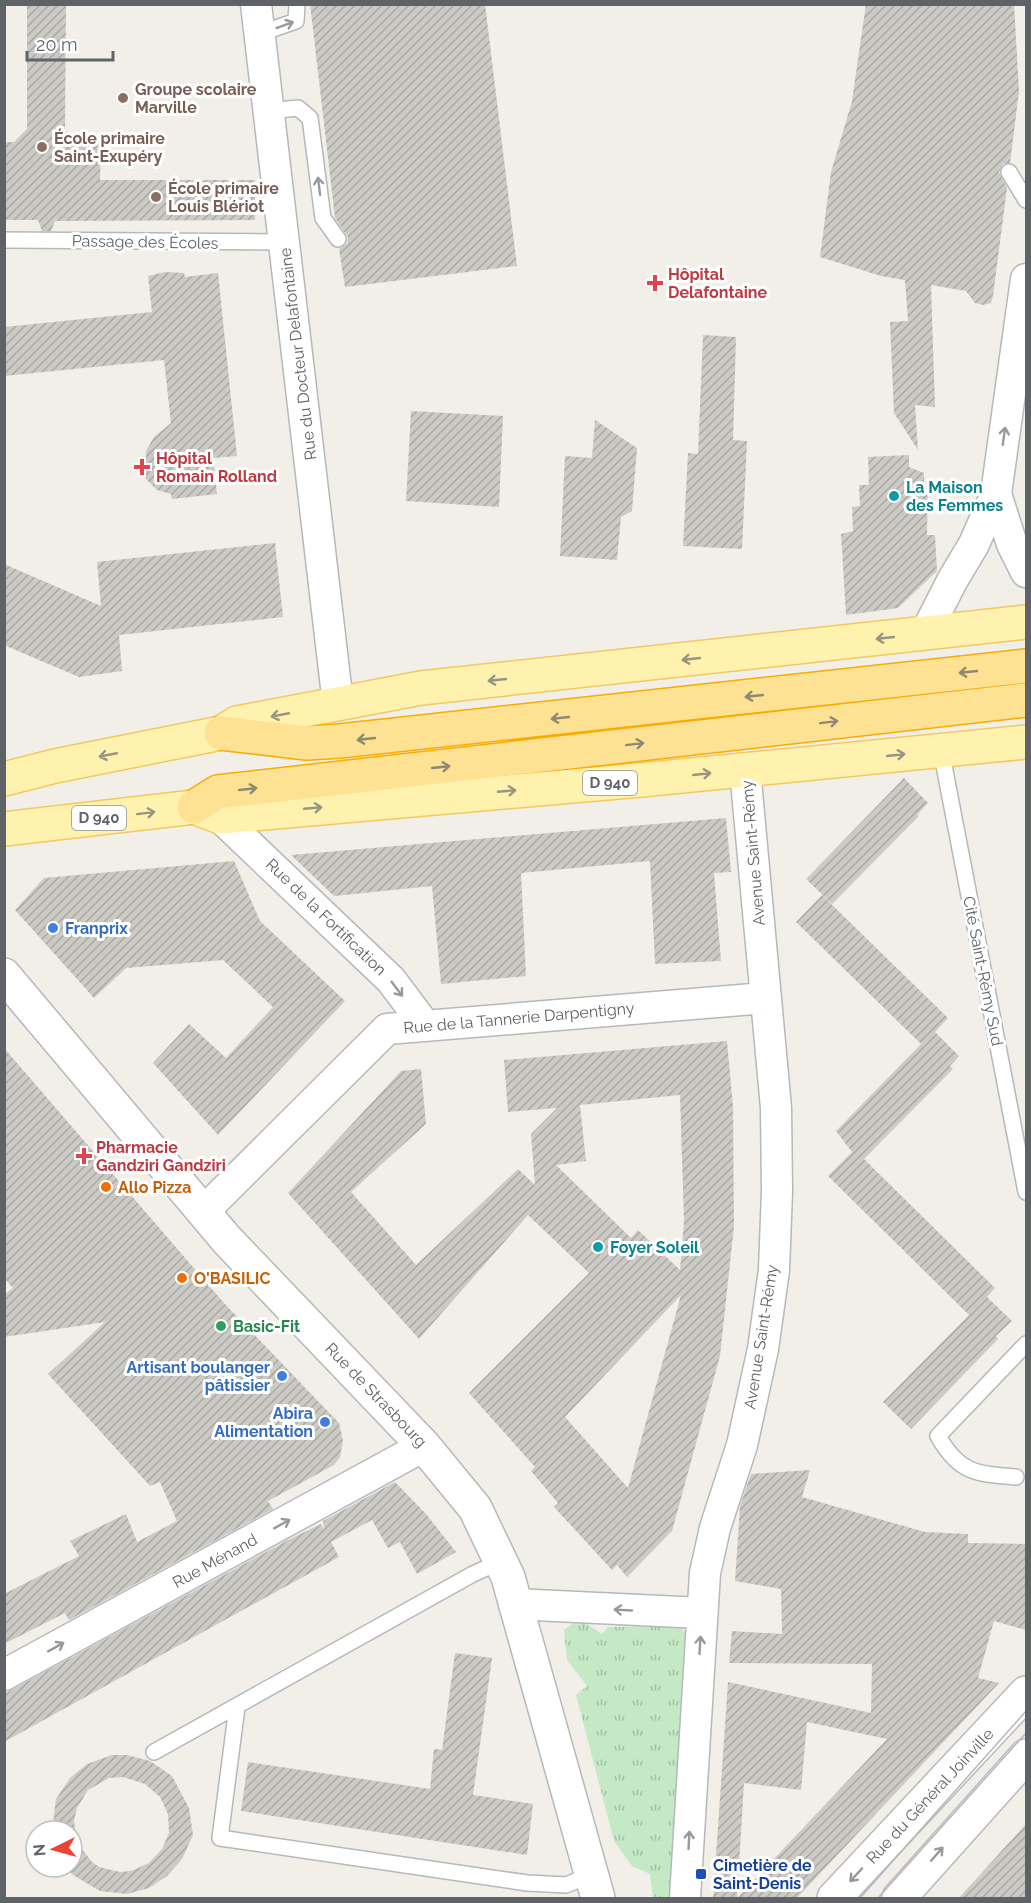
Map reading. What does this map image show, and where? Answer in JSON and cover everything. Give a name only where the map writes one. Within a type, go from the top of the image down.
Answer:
[{"type":"highway","points":[[221,733],[307,743],[340,741],[1026,666]]},
{"type":"highway","points":[[207,812],[218,792],[1026,700]]},
{"type":"main road","points":[[4,779],[56,766],[221,733],[237,723],[421,688],[1026,622]]},
{"type":"main road","name":"D 940","points":[[4,829],[745,770],[1026,742]]},
{"type":"street","name":"Rue du Docteur Delafontaine","points":[[256,4],[338,704]]},
{"type":"street","points":[[925,634],[974,544],[996,494],[1026,279]]},
{"type":"street","points":[[996,494],[1012,544],[1026,572]]},
{"type":"street","name":"Avenue Saint-Rémy","points":[[686,1899],[705,1573],[714,1528],[742,1445],[763,1348],[774,1270],[777,1191],[776,1108],[745,770]]},
{"type":"street","name":"Rue de la Fortification","points":[[207,812],[391,980],[424,1024]]},
{"type":"street","name":"Rue de Strasbourg","points":[[4,975],[203,1212],[424,1446],[475,1508],[502,1561],[595,1887]]},
{"type":"street","name":"Rue de la Tannerie Darpentigny","points":[[203,1212],[387,1029],[424,1024],[766,998]]},
{"type":"street","name":"Rue Ménand","points":[[4,1675],[424,1446]]},
{"type":"street","points":[[514,1605],[702,1613]]},
{"type":"street","name":"Rue du Général Joinville","points":[[834,1899],[1026,1693]]},
{"type":"street","points":[[899,1899],[1026,1756]]},
{"type":"lane","points":[[259,34],[296,21],[297,4]]},
{"type":"lane","points":[[268,111],[298,108],[310,118],[323,218],[338,239]]},
{"type":"lane","points":[[1009,172],[1026,200]]},
{"type":"lane","name":"Passage des Écoles","points":[[4,240],[285,242]]},
{"type":"lane","name":"Cité Saint-Rémy Sud","points":[[941,750],[1026,1192]]},
{"type":"lane","points":[[1016,1477],[978,1474],[950,1456],[938,1436],[1026,1344]]},
{"type":"lane","points":[[154,1752],[473,1574],[502,1561]]},
{"type":"lane","points":[[237,1707],[220,1838],[527,1883],[595,1887]]},
{"type":"green space","points":[[575,1622],[584,1622],[602,1634],[608,1627],[680,1627],[691,1637],[677,1898],[653,1898],[650,1874],[632,1866],[614,1841],[576,1695],[587,1686],[567,1660],[564,1630]]},
{"type":"building","points":[[27,4],[66,4],[65,130],[81,143],[101,143],[100,180],[255,180],[255,220],[55,221],[51,231],[42,231],[38,220],[4,220],[4,142],[14,142],[27,129]]},
{"type":"building","points":[[310,4],[485,4],[517,266],[345,287],[339,249],[347,244],[348,237],[335,218]]},
{"type":"building","points":[[866,4],[1014,4],[1019,91],[1010,163],[1003,164],[999,172],[1007,188],[993,296],[991,303],[983,305],[975,303],[966,291],[931,285],[935,407],[915,405],[918,450],[894,413],[890,322],[908,321],[905,280],[881,276],[820,257],[831,172],[852,101]]},
{"type":"building","points":[[165,272],[184,273],[185,277],[218,273],[237,456],[213,458],[217,494],[172,499],[171,494],[157,490],[145,478],[146,451],[154,437],[171,423],[164,360],[4,376],[4,327],[152,312],[148,276]]},
{"type":"building","points":[[703,335],[736,337],[733,440],[747,441],[742,549],[683,546],[688,453],[698,454]]},
{"type":"building","points":[[411,411],[503,416],[499,507],[406,501]]},
{"type":"building","points":[[595,420],[637,448],[632,511],[621,517],[617,560],[560,556],[565,456],[592,458]]},
{"type":"building","points":[[909,455],[909,467],[924,473],[924,483],[928,483],[927,535],[935,535],[937,571],[898,608],[846,615],[841,534],[853,531],[852,507],[860,506],[859,485],[869,485],[868,457]]},
{"type":"building","points":[[275,543],[283,617],[119,635],[122,671],[79,677],[4,645],[4,564],[101,606],[97,562]]},
{"type":"building","points":[[904,778],[928,803],[917,815],[919,816],[832,904],[806,879]]},
{"type":"building","points":[[726,818],[731,872],[714,873],[721,961],[655,964],[650,861],[521,873],[526,976],[441,984],[432,886],[334,896],[291,855]]},
{"type":"building","points":[[234,861],[260,921],[345,1001],[218,1135],[153,1063],[189,1024],[226,1058],[273,1007],[223,960],[126,968],[94,998],[15,910],[44,878]]},
{"type":"building","points":[[822,895],[948,1018],[935,1032],[959,1056],[950,1066],[953,1069],[864,1159],[995,1288],[987,1297],[1012,1321],[996,1336],[998,1339],[911,1429],[883,1402],[969,1315],[828,1176],[852,1152],[836,1131],[921,1044],[796,922]]},
{"type":"building","points":[[727,1041],[733,1107],[734,1226],[720,1356],[672,1531],[627,1577],[617,1565],[612,1570],[554,1507],[558,1503],[531,1471],[535,1467],[469,1393],[589,1273],[528,1215],[419,1339],[288,1193],[401,1071],[421,1069],[426,1124],[351,1192],[416,1265],[518,1169],[535,1185],[531,1134],[557,1108],[508,1112],[504,1060]],"holes":[[[680,1095],[684,1222],[680,1270],[638,1230],[631,1238],[556,1165],[586,1161],[580,1105]],[[681,1295],[649,1411],[628,1488],[565,1417]]]},
{"type":"building","points":[[4,1048],[224,1303],[339,1423],[343,1441],[340,1457],[334,1465],[268,1501],[273,1509],[69,1620],[65,1613],[4,1644],[4,1594],[79,1556],[70,1541],[126,1514],[137,1542],[177,1521],[160,1482],[150,1486],[48,1374],[105,1322],[4,1337],[4,1295],[13,1288],[4,1278]]},
{"type":"building","points":[[810,1470],[802,1497],[925,1532],[968,1534],[968,1543],[1026,1544],[1026,1630],[994,1621],[978,1678],[999,1683],[796,1899],[713,1899],[728,1682],[871,1713],[872,1664],[729,1663],[732,1631],[782,1634],[781,1589],[735,1581],[740,1506],[751,1474]],"holes":[[[807,1722],[887,1739],[737,1898],[744,1783],[801,1790]]]},
{"type":"building","points":[[395,1482],[426,1514],[456,1552],[417,1574],[400,1542],[388,1548],[372,1520],[331,1542],[339,1557],[4,1742],[4,1694],[290,1539],[321,1524],[324,1530],[323,1521]]},
{"type":"building","points":[[455,1653],[492,1658],[473,1795],[533,1804],[527,1855],[241,1811],[248,1762],[430,1789],[434,1749],[442,1750]]},
{"type":"building","points":[[112,1755],[127,1755],[150,1761],[172,1776],[189,1808],[193,1835],[182,1859],[167,1876],[149,1888],[127,1894],[100,1891],[80,1879],[84,1879],[84,1852],[99,1867],[120,1872],[131,1871],[149,1863],[162,1849],[169,1833],[168,1814],[160,1797],[145,1784],[123,1777],[109,1778],[88,1790],[77,1808],[74,1819],[54,1819],[56,1799],[70,1778],[87,1764]]},
{"type":"building","points":[[1026,1824],[1026,1899],[958,1899]]},
{"type":"tram line","points":[[860,1898],[1026,1711]]},
{"type":"tram line","points":[[878,1898],[1026,1733]]},
{"type":"place","name":"Groupe scolaire Marville","points":[[123,98]]},
{"type":"place","name":"École primaire Saint-Exupéry","points":[[42,147]]},
{"type":"place","name":"École primaire Louis Blériot","points":[[156,197]]},
{"type":"place","name":"Hôpital Delafontaine","points":[[655,283]]},
{"type":"place","name":"Hôpital Romain Rolland","points":[[142,467]]},
{"type":"place","name":"La Maison des Femmes","points":[[894,496]]},
{"type":"place","name":"Franprix","points":[[53,928]]},
{"type":"place","name":"Pharmacie Gandziri Gandziri","points":[[84,1156]]},
{"type":"place","name":"Allo Pizza","points":[[106,1187]]},
{"type":"place","name":"Foyer Soleil","points":[[598,1247]]},
{"type":"place","name":"O'BASILIC","points":[[182,1278]]},
{"type":"place","name":"Basic-Fit","points":[[221,1326]]},
{"type":"place","name":"Artisant boulanger pâtissier","points":[[282,1376]]},
{"type":"place","name":"Abira Alimentation","points":[[325,1422]]},
{"type":"place","name":"Cimetière de Saint-Denis","points":[[701,1874]]}]
